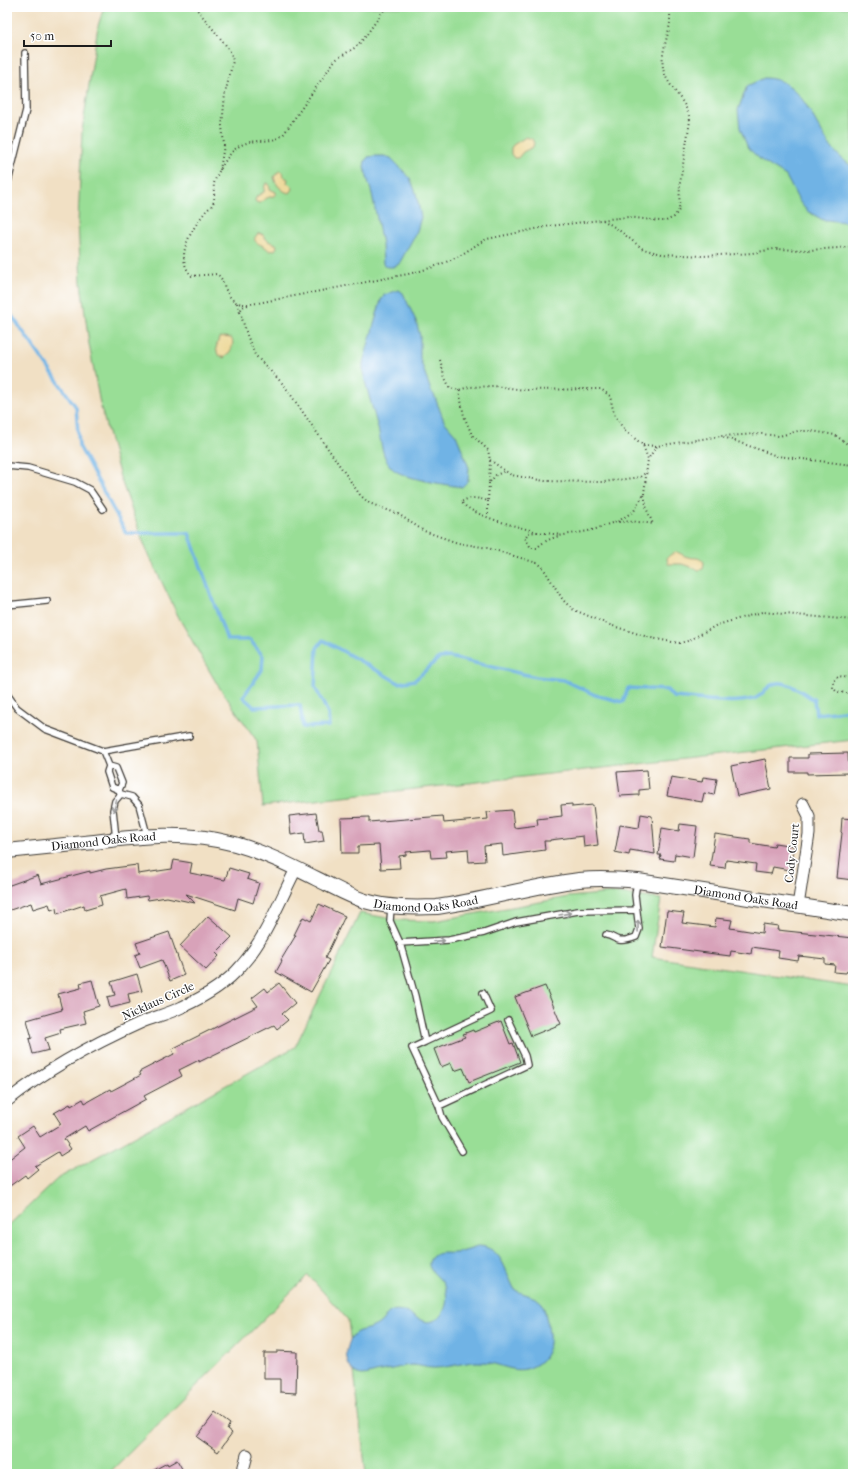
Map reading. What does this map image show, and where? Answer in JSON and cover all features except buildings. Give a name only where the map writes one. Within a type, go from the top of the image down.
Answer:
[{"type":"street","name":"Cody Court","points":[[798,906],[809,834],[808,816],[803,804]]},
{"type":"street","name":"Diamond Oaks Road","points":[[7,851],[147,836],[209,838],[237,844],[263,854],[349,895],[365,901],[391,906],[420,908],[456,904],[579,880],[602,879],[638,881],[853,914]]},
{"type":"street","name":"Nicklaus Circle","points":[[7,1101],[57,1066],[96,1044],[141,1023],[182,1008],[215,990],[241,967],[261,940],[296,869]]},
{"type":"street","points":[[242,1474],[247,1455]]},
{"type":"lane","points":[[7,186],[26,110],[25,53]]},
{"type":"lane","points":[[7,466],[28,468],[75,482],[90,490],[103,509]]},
{"type":"lane","points":[[7,605],[47,601]]},
{"type":"lane","points":[[7,694],[17,708],[45,729],[103,751],[189,736]]},
{"type":"lane","points":[[103,751],[109,766],[107,772],[112,787],[132,797],[139,805],[147,836]]},
{"type":"lane","points":[[109,766],[116,768],[122,783],[113,810],[116,839]]},
{"type":"lane","points":[[606,935],[612,936],[617,940],[628,940],[636,937],[639,929],[635,894],[638,881]]},
{"type":"lane","points":[[391,906],[390,921],[400,944],[415,996],[425,1042]]},
{"type":"lane","points":[[400,944],[450,940],[484,933],[516,922],[578,911],[636,910]]},
{"type":"lane","points":[[462,1151],[442,1117],[439,1106],[412,1048],[491,1011],[483,993]]},
{"type":"lane","points":[[439,1106],[527,1064],[525,1056],[508,1020]]},
{"type":"path","points":[[196,7],[225,44],[231,53],[233,61],[225,94],[222,126],[224,145],[219,173]]},
{"type":"path","points":[[386,7],[356,47],[335,60],[283,135],[275,140],[256,140],[238,147],[233,151],[214,182],[212,205],[198,221],[186,244],[184,252],[184,265],[186,270],[192,276],[217,274],[222,280],[240,312],[255,355],[284,385],[360,495],[373,505],[406,518],[424,531],[458,543],[488,548],[529,560],[542,566],[563,600],[572,609],[610,625],[651,638],[679,643],[695,638],[717,625],[762,612],[853,620]]},
{"type":"path","points":[[236,304],[249,304],[422,271],[457,257],[487,239],[550,226],[628,217],[666,221],[674,218],[679,210],[680,184],[690,121],[685,105],[669,82],[664,71],[663,61],[670,22],[671,7]]},
{"type":"path","points":[[602,220],[616,228],[644,249],[662,254],[702,256],[752,253],[774,249],[809,250],[853,247]]},
{"type":"path","points":[[240,312],[242,307],[249,304]]},
{"type":"path","points":[[440,360],[445,378],[450,388],[459,390],[469,387],[494,386],[525,390],[601,389],[610,396],[614,414],[624,430],[643,445],[648,459],[644,494],[647,510],[653,524],[639,522],[617,522]]},
{"type":"path","points":[[459,390],[464,416],[472,435],[488,450],[490,460],[488,517]]},
{"type":"path","points":[[643,445],[657,446],[721,436],[762,434],[779,436],[798,431],[812,431],[835,435],[853,448]]},
{"type":"path","points":[[721,436],[777,456],[853,465]]},
{"type":"path","points":[[648,459],[657,446]]},
{"type":"path","points":[[490,460],[505,472],[545,482],[573,483],[622,480],[640,477],[647,472]]},
{"type":"path","points":[[489,483],[496,475],[505,472]]},
{"type":"path","points":[[536,532],[528,533],[524,538],[531,548],[537,548],[542,543],[562,535],[592,530],[617,522],[634,511],[644,494]]},
{"type":"path","points":[[488,501],[480,498],[468,498],[461,502],[466,508],[488,517],[536,532],[562,535]]},
{"type":"path","points":[[853,679],[839,676],[833,681],[832,688],[837,692],[847,693],[853,689]]},
{"type":"green space","points":[[104,7],[853,7],[853,740],[263,806],[257,741],[217,684],[179,618],[146,549],[120,477],[100,404],[89,344],[81,283],[78,223],[82,131],[98,26]]},
{"type":"green space","points":[[613,893],[661,899],[652,957],[853,987],[853,1474],[366,1474],[348,1320],[308,1275],[108,1474],[7,1474],[7,1227],[57,1179],[295,1047],[360,913],[398,920],[434,921],[568,897]]},
{"type":"sand","points":[[526,137],[532,139],[534,143],[533,147],[523,152],[518,158],[514,158],[511,154],[511,148],[513,145]]},
{"type":"sand","points":[[279,171],[283,172],[284,177],[288,179],[287,183],[292,186],[293,189],[290,193],[282,190],[276,182],[274,177]]},
{"type":"sand","points":[[267,183],[269,184],[270,189],[276,192],[276,195],[259,203],[256,202],[255,200],[257,196],[264,192],[265,185]]},
{"type":"sand","points":[[259,233],[262,234],[268,241],[276,244],[277,247],[275,250],[270,251],[255,241],[256,236]]},
{"type":"sand","points":[[219,338],[231,338],[233,346],[224,358],[218,355],[216,348]]},
{"type":"sand","points":[[676,552],[686,557],[698,558],[702,560],[704,562],[703,569],[699,570],[682,564],[668,564],[667,558]]},
{"type":"water","points":[[764,78],[777,80],[796,92],[804,101],[831,147],[840,157],[853,167],[853,223],[823,220],[807,211],[799,201],[786,176],[762,161],[748,148],[740,128],[738,110],[747,86]]},
{"type":"water","points":[[375,156],[391,158],[410,178],[416,193],[421,217],[417,231],[399,264],[393,267],[387,267],[383,264],[382,244],[372,194],[364,167],[365,161],[368,157]]},
{"type":"water","points":[[399,290],[403,293],[416,321],[420,336],[420,359],[431,391],[444,421],[456,435],[469,468],[468,481],[462,487],[427,481],[400,473],[390,466],[384,456],[363,372],[363,363],[381,300],[384,295]]},
{"type":"water","points":[[481,1246],[489,1248],[499,1257],[515,1290],[536,1299],[543,1304],[548,1325],[549,1341],[548,1349],[541,1361],[535,1366],[521,1370],[477,1362],[438,1368],[410,1365],[378,1371],[366,1375],[358,1374],[351,1369],[347,1358],[347,1350],[349,1342],[355,1333],[379,1324],[390,1312],[396,1310],[428,1322],[433,1321],[442,1314],[445,1309],[447,1298],[445,1287],[429,1267],[430,1261],[434,1255],[458,1252]]},
{"type":"waterway","points":[[7,311],[10,313],[76,407],[79,446],[126,533],[189,533],[227,640],[250,640],[263,656],[262,670],[243,697],[254,707],[300,705],[303,727],[329,726],[328,713],[315,687],[317,648],[323,640],[399,683],[415,680],[439,658],[449,657],[536,677],[564,680],[595,695],[623,702],[628,688],[667,690],[673,697],[714,701],[744,701],[757,698],[773,684],[782,683],[794,688],[814,700],[816,714],[853,710]]}]
